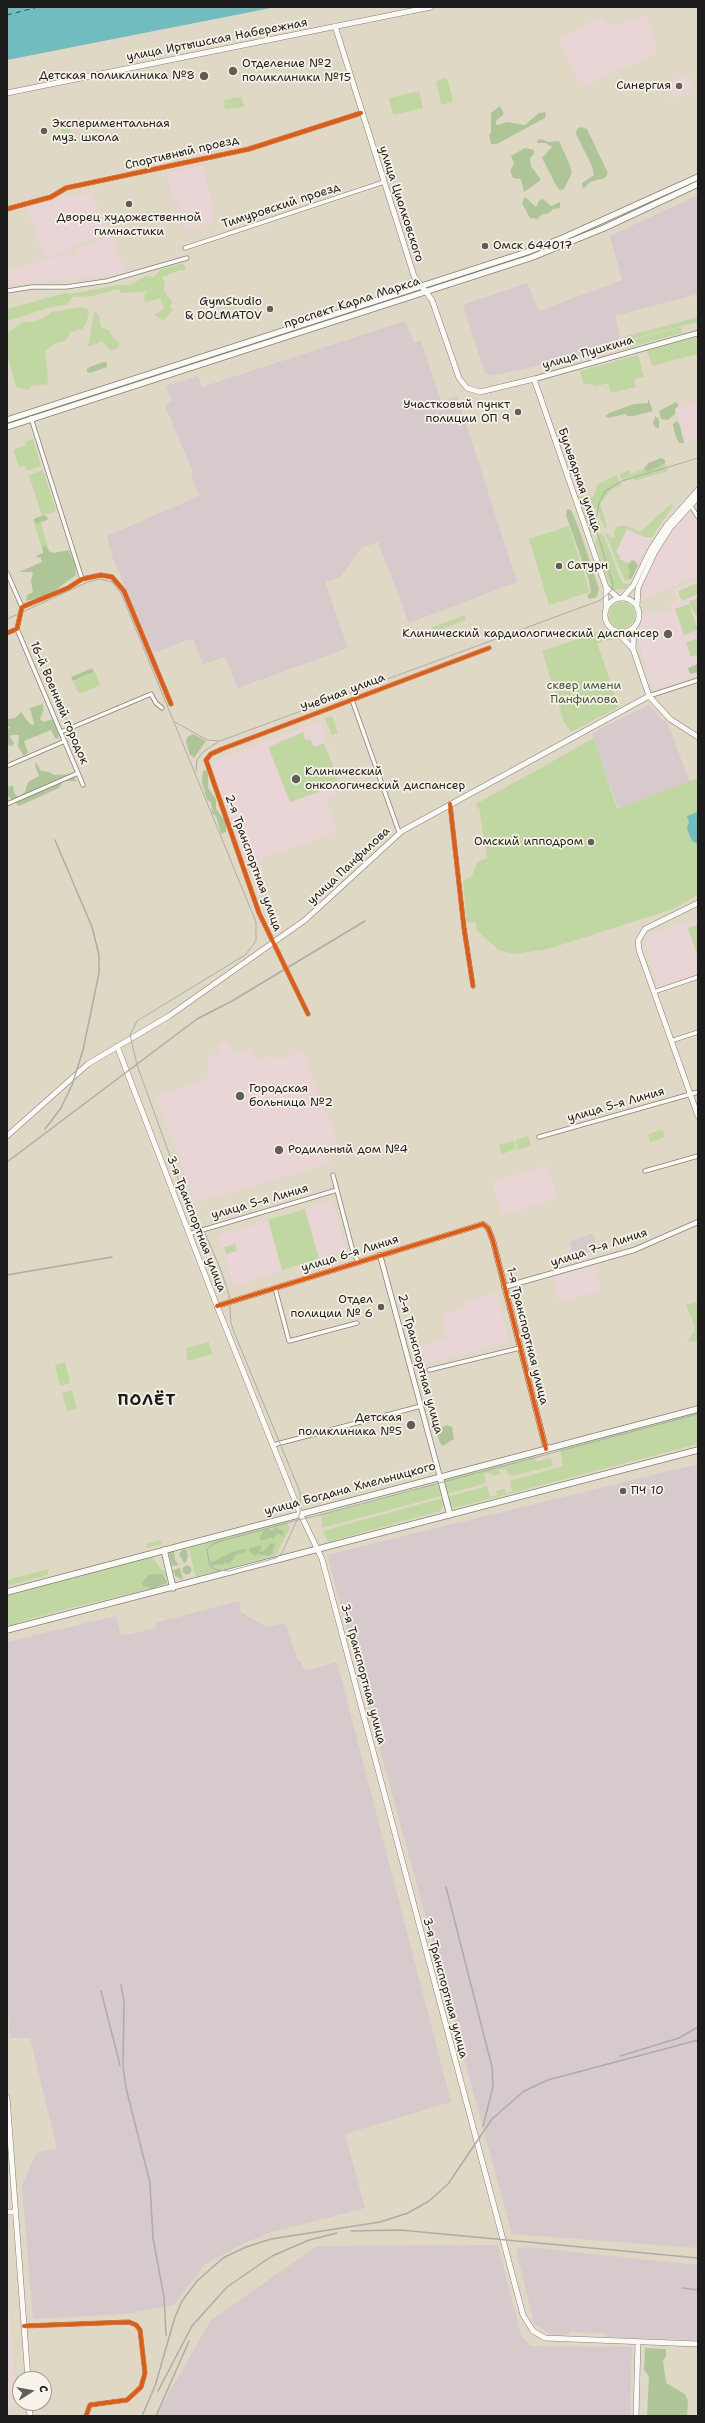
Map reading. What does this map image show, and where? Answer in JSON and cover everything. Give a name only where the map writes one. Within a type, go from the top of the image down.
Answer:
[{"type":"main road","name":"улица Иртышская Набережная","points":[[7,93],[431,7]]},
{"type":"main road","name":"улица Циолковского","points":[[335,26],[361,113],[414,276],[432,300],[459,378],[467,388],[483,392]]},
{"type":"main road","name":"проспект Карла Маркса","points":[[7,427],[425,291],[565,241],[578,232],[698,177]]},
{"type":"main road","name":"проспект Карла Маркса","points":[[7,420],[421,286],[565,241],[580,238],[698,184]]},
{"type":"main road","points":[[578,232],[580,238]]},
{"type":"main road","name":"улица Пушкина","points":[[483,392],[534,378]]},
{"type":"main road","name":"Бульварная улица","points":[[534,378],[606,587],[606,608]]},
{"type":"main road","points":[[616,631],[629,631],[634,627],[639,618],[637,606],[638,588],[655,552],[698,490]]},
{"type":"main road","points":[[633,649],[607,624],[605,619],[606,608],[612,600],[620,597],[633,586],[656,542],[689,503],[698,497]]},
{"type":"main road","name":"Бульварная улица","points":[[606,587],[620,597]]},
{"type":"main road","points":[[620,597],[632,601],[637,606]]},
{"type":"main road","points":[[634,627],[633,649],[649,696],[670,718],[698,737]]},
{"type":"main road","name":"улица Панфилова","points":[[7,1136],[75,1074],[117,1046],[169,1016],[272,944],[330,899],[399,832],[649,696]]},
{"type":"main road","points":[[698,904],[645,929],[638,941],[639,950],[698,1116]]},
{"type":"main road","name":"3-я Транспортная улица","points":[[117,1046],[217,1306],[300,1513],[319,1550],[523,2315],[529,2327],[538,2336],[554,2340],[638,2342]]},
{"type":"main road","name":"улица Богдана Хмельницкого","points":[[7,1592],[300,1513],[698,1409]]},
{"type":"main road","points":[[7,1630],[319,1550],[698,1450]]},
{"type":"main road","points":[[440,1477],[450,1515]]},
{"type":"main road","points":[[164,1550],[173,1588]]},
{"type":"main road","points":[[7,2097],[27,2371]]},
{"type":"main road","points":[[7,2212],[16,2212]]},
{"type":"main road","points":[[636,2416],[638,2342],[698,2344]]},
{"type":"street","name":"Спортивный проезд","points":[[7,209],[52,197],[66,188],[249,149],[361,113]]},
{"type":"street","name":"Тимуровский проезд","points":[[185,248],[384,182]]},
{"type":"street","points":[[7,291],[32,287],[66,287],[107,281],[187,258]]},
{"type":"street","name":"улица Пушкина","points":[[534,378],[698,333]]},
{"type":"street","points":[[29,412],[82,579]]},
{"type":"street","points":[[689,503],[698,517]]},
{"type":"street","points":[[7,573],[22,607],[17,629],[7,633]]},
{"type":"street","points":[[22,607],[61,591],[82,579],[107,576],[120,585],[171,704]]},
{"type":"street","name":"16-й Военный городок","points":[[17,629],[83,785]]},
{"type":"street","name":"Учебная улица","points":[[206,760],[215,752],[489,648]]},
{"type":"street","points":[[649,696],[698,680]]},
{"type":"street","points":[[61,732],[151,694],[156,703],[162,708]]},
{"type":"street","points":[[352,700],[399,832]]},
{"type":"street","points":[[7,766],[65,741]]},
{"type":"street","name":"2-я Транспортная улица","points":[[206,760],[244,874],[272,944],[308,1014]]},
{"type":"street","points":[[7,804],[78,773]]},
{"type":"street","points":[[450,804],[463,920],[473,986]]},
{"type":"street","points":[[654,992],[698,977]]},
{"type":"street","points":[[671,1042],[698,1032]]},
{"type":"street","name":"улица 5-я Линия","points":[[539,1137],[698,1092]]},
{"type":"street","points":[[645,1172],[698,1156]]},
{"type":"street","points":[[333,1175],[352,1248],[358,1262]]},
{"type":"street","name":"улица 5-я Линия","points":[[189,1234],[337,1190]]},
{"type":"street","name":"улица 7-я Линия","points":[[504,1287],[634,1250],[698,1222]]},
{"type":"street","name":"улица 6-я Линия","points":[[217,1306],[479,1224],[488,1228]]},
{"type":"street","name":"1-я Транспортная улица","points":[[488,1228],[546,1449]]},
{"type":"street","name":"2-я Транспортная улица","points":[[380,1255],[440,1477]]},
{"type":"street","points":[[275,1288],[289,1341],[357,1323]]},
{"type":"street","points":[[428,1370],[520,1348]]},
{"type":"street","points":[[273,1445],[421,1406]]},
{"type":"street","points":[[24,2326],[129,2322],[136,2325],[140,2330],[144,2373],[140,2387],[127,2400],[90,2405],[86,2416]]},
{"type":"shaded area","points":[[646,15],[657,48],[656,53],[584,87],[570,64],[559,40],[601,17],[609,26]]},
{"type":"shaded area","name":"Синергия","points":[[688,74],[694,88],[671,99],[664,85]]},
{"type":"shaded area","points":[[203,165],[214,215],[211,223],[185,229],[177,201],[173,200],[167,173]]},
{"type":"shaded area","points":[[91,192],[109,233],[79,243],[72,249],[44,258],[27,208],[56,199]]},
{"type":"shaded area","points":[[698,195],[698,294],[615,316],[622,344],[533,367],[490,376],[485,373],[463,305],[527,283],[539,311],[622,280],[610,236]]},
{"type":"shaded area","points":[[111,236],[127,274],[7,285],[7,271],[71,252],[73,260],[79,248]]},
{"type":"shaded area","points":[[405,321],[414,343],[421,341],[441,401],[457,396],[517,582],[409,623],[378,542],[361,548],[340,577],[325,582],[348,648],[238,688],[225,657],[203,664],[193,638],[154,653],[113,559],[107,536],[199,496],[191,474],[193,472],[165,406],[172,401],[166,386],[198,376],[202,387]]},
{"type":"shaded area","points":[[698,402],[698,439],[686,443],[676,409]]},
{"type":"shaded area","points":[[687,511],[695,515],[698,522],[698,576],[639,601],[641,586],[659,547]]},
{"type":"shaded area","points":[[627,528],[644,537],[652,537],[637,565],[619,559],[616,552]]},
{"type":"shaded area","points":[[698,580],[698,672],[691,674],[688,678],[656,689],[652,687],[638,640],[642,617],[645,612],[655,615],[671,609],[670,604],[678,600],[674,589]]},
{"type":"shaded area","points":[[649,705],[662,720],[666,720],[690,782],[618,808],[592,733]]},
{"type":"shaded area","points":[[321,721],[325,732],[323,733],[338,774],[336,776],[342,791],[325,797],[337,831],[247,865],[210,762]]},
{"type":"shaded area","points":[[698,919],[698,974],[659,987],[645,943],[649,935]]},
{"type":"shaded area","points":[[228,1042],[232,1055],[252,1049],[256,1059],[265,1057],[283,1058],[303,1050],[325,1113],[331,1121],[340,1150],[329,1154],[332,1163],[196,1203],[156,1097],[210,1077],[206,1057],[220,1053],[218,1043]]},
{"type":"shaded area","points":[[548,1165],[557,1199],[502,1215],[492,1182]]},
{"type":"shaded area","points":[[332,1201],[346,1249],[234,1287],[218,1236]]},
{"type":"shaded area","points":[[593,1233],[597,1250],[573,1257],[570,1242]]},
{"type":"shaded area","points":[[595,1266],[601,1291],[559,1302],[553,1277]]},
{"type":"shaded area","points":[[497,1293],[509,1343],[419,1365],[414,1347],[447,1339],[441,1314],[460,1310],[460,1307],[466,1306],[465,1301]]},
{"type":"shaded area","points":[[698,1464],[698,2248],[512,2234],[327,1555]]},
{"type":"shaded area","points":[[239,1601],[241,1612],[266,1627],[285,1623],[298,1661],[301,1661],[304,1671],[337,1662],[451,2102],[345,2134],[365,2208],[269,2233],[247,2242],[205,2264],[174,2305],[125,2314],[33,2319],[22,2186],[36,2153],[57,2148],[30,2038],[10,2038],[7,2002],[7,1642],[116,1616],[121,1636],[156,1628],[155,1623]]},
{"type":"shaded area","points":[[498,2245],[521,2336],[531,2346],[632,2347],[630,2416],[156,2416],[211,2320],[317,2246]]},
{"type":"shaded area","points":[[526,2247],[698,2265],[698,2340],[607,2337],[606,2334],[570,2332],[569,2334],[552,2335],[534,2324],[516,2249]]},
{"type":"shaded area","points":[[9,2311],[14,2371],[12,2371],[12,2406],[7,2407],[7,2312]]},
{"type":"green space","points":[[444,78],[448,80],[453,101],[443,105],[441,103],[436,82]]},
{"type":"green space","points":[[419,91],[423,108],[393,115],[389,98]]},
{"type":"green space","points":[[241,97],[244,106],[225,109],[224,100]]},
{"type":"green space","points":[[500,106],[504,114],[496,121],[496,124],[498,125],[507,122],[525,125],[539,113],[545,112],[546,114],[545,118],[497,144],[491,144],[489,135],[491,133],[491,113]]},
{"type":"green space","points":[[68,121],[72,137],[63,139],[60,122]]},
{"type":"green space","points":[[581,127],[587,129],[608,173],[605,178],[590,182],[583,189],[582,183],[594,175],[592,166],[576,134],[577,129]]},
{"type":"green space","points":[[540,139],[549,142],[559,141],[572,173],[564,189],[560,190],[557,187],[542,158],[552,147],[545,143],[537,143]]},
{"type":"green space","points":[[525,148],[534,150],[534,154],[530,158],[531,166],[541,180],[524,192],[521,179],[513,178],[510,171],[514,164],[511,156]]},
{"type":"green space","points":[[525,197],[536,207],[539,201],[543,199],[551,206],[560,202],[560,208],[553,209],[549,213],[541,215],[538,219],[530,218],[522,203]]},
{"type":"green space","points":[[184,264],[186,268],[184,271],[180,270],[162,277],[165,283],[164,291],[172,302],[170,308],[174,311],[171,311],[164,321],[154,315],[165,308],[163,307],[160,298],[145,303],[144,296],[147,291],[121,293],[119,289],[92,296],[72,297],[67,305],[51,307],[7,321],[7,309],[68,292],[69,294],[119,285],[130,285],[146,276],[154,277],[161,269]]},
{"type":"green space","points":[[80,307],[87,308],[89,312],[86,324],[82,329],[71,332],[65,341],[56,343],[45,351],[48,377],[47,384],[32,386],[28,390],[16,387],[7,354],[7,334],[21,323],[37,321],[52,312]]},
{"type":"green space","points":[[96,312],[99,316],[101,327],[110,331],[113,338],[118,341],[119,346],[115,350],[110,350],[102,341],[88,347],[94,313]]},
{"type":"green space","points":[[698,317],[698,322],[625,341],[623,337]]},
{"type":"green space","points":[[681,327],[682,333],[627,348],[625,342]]},
{"type":"green space","points":[[698,337],[698,354],[652,366],[647,350]]},
{"type":"green space","points":[[638,355],[644,377],[634,379],[636,387],[611,393],[608,383],[593,387],[592,383],[584,385],[580,371]]},
{"type":"green space","points":[[107,362],[107,367],[90,373],[87,372],[87,369],[90,367]]},
{"type":"green space","points":[[648,398],[653,411],[633,416],[627,416],[625,414],[608,418],[606,416],[609,413],[634,404],[648,403]]},
{"type":"green space","points":[[676,402],[679,405],[675,409],[675,414],[668,420],[661,419],[659,411]]},
{"type":"green space","points":[[655,416],[659,419],[659,428],[656,428],[653,424]]},
{"type":"green space","points":[[677,421],[680,426],[684,443],[679,443],[675,435],[673,424]]},
{"type":"green space","points":[[33,439],[41,466],[27,471],[25,466],[19,467],[13,450],[26,445],[25,442]]},
{"type":"green space","points":[[661,458],[665,460],[665,463],[648,472],[644,469],[648,463]]},
{"type":"green space","points":[[664,462],[668,471],[634,481],[634,477],[623,481],[619,474],[629,470],[630,474]]},
{"type":"green space","points":[[43,470],[56,511],[42,516],[29,475]]},
{"type":"green space","points":[[617,475],[621,486],[612,489],[600,504],[607,527],[604,528],[598,512],[588,499],[594,496],[597,485]]},
{"type":"green space","points":[[581,494],[595,512],[602,529],[590,530],[578,495]]},
{"type":"green space","points":[[671,504],[673,506],[652,537],[644,537],[627,529],[616,552],[620,556],[619,559],[629,563],[632,559],[637,565],[630,580],[625,581],[605,533],[609,534],[611,538],[614,537],[615,527],[624,525],[640,532]]},
{"type":"green space","points":[[567,509],[571,510],[578,526],[599,589],[597,597],[589,599],[587,595],[591,593],[589,580],[566,515]]},
{"type":"green space","points":[[44,515],[48,518],[47,520],[36,524],[34,519]]},
{"type":"green space","points":[[39,517],[49,550],[43,552],[33,519]]},
{"type":"green space","name":"Сатурн","points":[[569,526],[590,592],[549,605],[529,539]]},
{"type":"green space","points":[[603,534],[621,580],[625,584],[631,583],[625,589],[613,590],[608,581],[595,543],[598,535]]},
{"type":"green space","points":[[45,545],[49,551],[53,553],[69,550],[75,564],[76,575],[49,595],[26,601],[27,595],[33,592],[31,581],[33,572],[19,572],[42,562],[40,557],[37,558],[36,556],[43,553],[43,546]]},
{"type":"green space","points":[[634,560],[638,565],[632,578],[629,579],[628,577],[630,571],[627,566]]},
{"type":"green space","points":[[698,583],[698,594],[682,601],[678,591]]},
{"type":"green space","points":[[698,598],[698,614],[695,615],[689,602]]},
{"type":"green space","points":[[622,602],[631,606],[635,615],[631,624],[622,628],[613,624],[609,615],[613,606]]},
{"type":"green space","points":[[689,604],[698,630],[684,635],[675,609]]},
{"type":"green space","points":[[464,615],[466,620],[432,633],[431,628]]},
{"type":"green space","name":"сквер имени Панфилова","points":[[606,629],[617,639],[597,643],[619,707],[571,732],[564,722],[542,651]]},
{"type":"green space","points":[[697,639],[698,654],[691,657],[686,642]]},
{"type":"green space","points":[[698,664],[698,672],[690,674],[688,668]]},
{"type":"green space","points":[[92,668],[94,672],[73,681],[71,677]]},
{"type":"green space","points":[[95,672],[100,685],[79,694],[73,682]]},
{"type":"green space","points":[[54,687],[69,722],[66,723],[51,688]]},
{"type":"green space","points":[[43,704],[43,711],[40,719],[43,722],[53,719],[58,730],[59,739],[55,738],[51,730],[24,741],[28,752],[24,756],[18,746],[19,735],[11,735],[10,737],[14,743],[12,746],[7,745],[7,730],[10,727],[7,726],[7,719],[15,718],[21,712],[32,725],[34,724],[30,708]]},
{"type":"green space","points":[[332,716],[338,733],[332,735],[325,718]]},
{"type":"green space","points":[[303,732],[305,740],[310,739],[314,747],[324,743],[337,774],[338,785],[290,802],[269,749],[271,746]]},
{"type":"green space","points":[[193,734],[206,741],[194,758],[190,755],[186,742],[187,737]]},
{"type":"green space","name":"Омский ипподром","points":[[594,738],[617,809],[698,778],[698,895],[673,909],[548,949],[515,954],[499,950],[477,931],[475,922],[467,923],[463,881],[472,876],[477,862],[487,858],[479,808],[477,808],[476,804]]},
{"type":"green space","points":[[36,762],[41,771],[49,772],[54,775],[74,774],[76,781],[63,781],[59,788],[19,806],[7,795],[7,787],[13,786],[14,793],[18,797],[25,792],[28,782],[39,776],[35,766]]},
{"type":"green space","points":[[206,770],[208,774],[208,788],[216,799],[216,809],[226,822],[226,832],[221,834],[216,816],[212,813],[211,802],[207,800],[202,782],[203,771]]},
{"type":"green space","points":[[698,925],[698,958],[688,928]]},
{"type":"green space","points":[[663,1130],[665,1137],[650,1142],[648,1134]]},
{"type":"green space","points":[[528,1136],[531,1146],[518,1150],[515,1140]]},
{"type":"green space","points":[[514,1141],[516,1149],[502,1154],[499,1145]]},
{"type":"green space","points":[[305,1209],[319,1259],[282,1270],[268,1220]]},
{"type":"green space","points":[[235,1244],[237,1251],[226,1254],[224,1247]]},
{"type":"green space","points":[[698,1302],[698,1342],[687,1341],[695,1331],[694,1324],[686,1305]]},
{"type":"green space","points":[[209,1342],[212,1354],[189,1361],[187,1359],[186,1348]]},
{"type":"green space","points":[[65,1362],[70,1383],[60,1386],[55,1365]]},
{"type":"green space","points":[[72,1390],[77,1409],[67,1411],[62,1393]]},
{"type":"green space","points":[[698,1412],[698,1444],[455,1508],[450,1505],[447,1497],[487,1486],[490,1497],[497,1495],[496,1491],[505,1489],[506,1493],[512,1491],[510,1481],[563,1466],[560,1449]]},
{"type":"green space","points":[[446,1425],[452,1427],[454,1439],[443,1446],[440,1443],[436,1431]]},
{"type":"green space","points":[[535,1457],[536,1462],[551,1458],[553,1466],[511,1476],[508,1475],[506,1469],[499,1470],[500,1474],[492,1476],[491,1473],[484,1474],[486,1483],[447,1494],[444,1479]]},
{"type":"green space","points":[[435,1484],[439,1487],[441,1496],[322,1528],[321,1515]]},
{"type":"green space","points":[[442,1498],[444,1505],[440,1511],[328,1542],[323,1531]]},
{"type":"green space","points":[[286,1521],[290,1528],[277,1553],[273,1556],[196,1577],[188,1547]]},
{"type":"green space","points":[[276,1527],[284,1532],[282,1536],[278,1533],[273,1539],[271,1537],[261,1541],[259,1536],[262,1535],[263,1531],[267,1529],[272,1531]]},
{"type":"green space","points":[[161,1540],[162,1544],[147,1548],[146,1544]]},
{"type":"green space","points":[[275,1543],[272,1554],[268,1556],[258,1554],[255,1556],[249,1551],[249,1548],[262,1545],[260,1551],[264,1551],[270,1544]]},
{"type":"green space","points":[[174,1549],[175,1560],[179,1565],[172,1566],[168,1551]]},
{"type":"green space","points":[[183,1549],[187,1550],[188,1556],[186,1562],[184,1563],[179,1554]]},
{"type":"green space","points":[[247,1549],[241,1555],[241,1553],[236,1555],[229,1564],[225,1562],[223,1565],[218,1564],[212,1566],[210,1563],[237,1550]]},
{"type":"green space","points":[[151,1555],[161,1570],[164,1570],[167,1578],[163,1579],[162,1574],[148,1575],[150,1589],[62,1610],[7,1626],[7,1595]]},
{"type":"green space","points":[[187,1565],[192,1570],[187,1575],[182,1570]]},
{"type":"green space","points":[[180,1568],[183,1580],[175,1576],[173,1570]]},
{"type":"green space","points":[[49,1569],[48,1575],[7,1586],[7,1580]]},
{"type":"green space","points":[[162,1574],[168,1583],[150,1589],[148,1586],[143,1587],[142,1583],[148,1575]]},
{"type":"green space","points":[[645,2348],[666,2349],[666,2356],[663,2361],[666,2383],[685,2394],[688,2401],[687,2416],[647,2416],[649,2376],[644,2370]]},
{"type":"water","points":[[7,7],[276,7],[7,60]]},
{"type":"water","points":[[698,812],[698,844],[692,841],[687,829],[689,822],[687,816]]},
{"type":"ferry route","points":[[7,15],[38,7]]},
{"type":"tram line","points":[[175,722],[207,740],[220,741],[601,600],[611,591],[613,584],[595,526],[599,503],[605,491],[622,481],[698,458]]},
{"type":"tram line","points":[[7,619],[88,582],[100,579],[112,582],[121,593],[256,922],[256,941],[245,955],[137,1021],[130,1035],[137,1065],[191,1214],[206,1235],[222,1273],[229,1295],[231,1323],[234,1332],[300,1492],[300,1513],[297,1520],[282,1553],[276,1558],[229,1571],[216,1570],[210,1566],[207,1550],[211,1545],[218,1542],[297,1520],[698,1414]]},
{"type":"tram line","points":[[196,771],[197,760],[203,752],[218,742]]},
{"type":"railway","points":[[45,1129],[61,1108],[72,1085],[83,1050],[99,973],[99,955],[92,927],[55,840]]},
{"type":"railway","points":[[7,1162],[197,1019],[232,1001],[365,921]]},
{"type":"railway","points":[[7,1275],[112,1257]]},
{"type":"railway","points":[[446,1887],[492,2067],[493,2087],[483,2126]]},
{"type":"railway","points":[[121,1985],[124,2001],[123,2066],[126,2088],[150,2183],[153,2238],[164,2297],[166,2335]]},
{"type":"railway","points":[[101,1991],[120,2065]]},
{"type":"railway","points":[[620,2056],[679,2038],[698,2027]]},
{"type":"railway","points":[[142,2416],[155,2386],[175,2317],[182,2301],[197,2281],[223,2258],[246,2247],[271,2239],[380,2222],[408,2213],[429,2201],[448,2184],[492,2119],[524,2091],[548,2080],[698,2040]]},
{"type":"railway","points":[[351,2231],[400,2230],[698,2258]]},
{"type":"railway","points":[[158,2391],[192,2326],[227,2287],[272,2256],[309,2240],[337,2233]]},
{"type":"railway","points":[[682,2288],[698,2290]]},
{"type":"railway","points":[[156,2416],[189,2341]]},
{"type":"cycle path","points":[[7,209],[51,197],[66,188],[249,149],[361,113]]},
{"type":"cycle path","points":[[7,633],[17,629],[22,607],[68,588],[82,579],[101,575],[112,577],[124,591],[171,704]]},
{"type":"cycle path","points":[[308,1014],[259,913],[206,760],[211,754],[222,749],[489,648]]},
{"type":"cycle path","points":[[450,804],[464,928],[473,986]]},
{"type":"cycle path","points":[[217,1306],[483,1224],[488,1228],[493,1241],[546,1449]]},
{"type":"cycle path","points":[[24,2326],[129,2322],[136,2325],[140,2330],[145,2373],[141,2387],[127,2400],[90,2405],[86,2416]]},
{"type":"place","name":"Отделение №2 поликлиники №15","points":[[233,71]]},
{"type":"place","name":"Детская поликлиника №8","points":[[204,76]]},
{"type":"place","name":"Синергия","points":[[679,86]]},
{"type":"place","name":"Экспериментальная муз. школа","points":[[44,131]]},
{"type":"place","name":"Дворец художественной гимнастики","points":[[129,204]]},
{"type":"place","name":"Омск 644017","points":[[485,246]]},
{"type":"place","name":"GymStudio & DOLMATOV","points":[[270,309]]},
{"type":"place","name":"Участковый пункт полиции ОП 9","points":[[518,412]]},
{"type":"place","name":"Сатурн","points":[[559,566]]},
{"type":"place","name":"Клинический кардиологический диспансер","points":[[668,634]]},
{"type":"place","name":"Клинический онкологический диспансер","points":[[296,779]]},
{"type":"place","name":"Омский ипподром","points":[[591,842]]},
{"type":"place","name":"Городская больница №2","points":[[240,1096]]},
{"type":"place","name":"Родильный дом №4","points":[[279,1150]]},
{"type":"place","name":"Отдел полиции № 6","points":[[381,1307]]},
{"type":"place","name":"Детская поликлиника №5","points":[[411,1425]]},
{"type":"place","name":"ПЧ 10","points":[[623,1491]]},
{"type":"district","name":"ПОЛЁТ","points":[[147,1401]]}]
